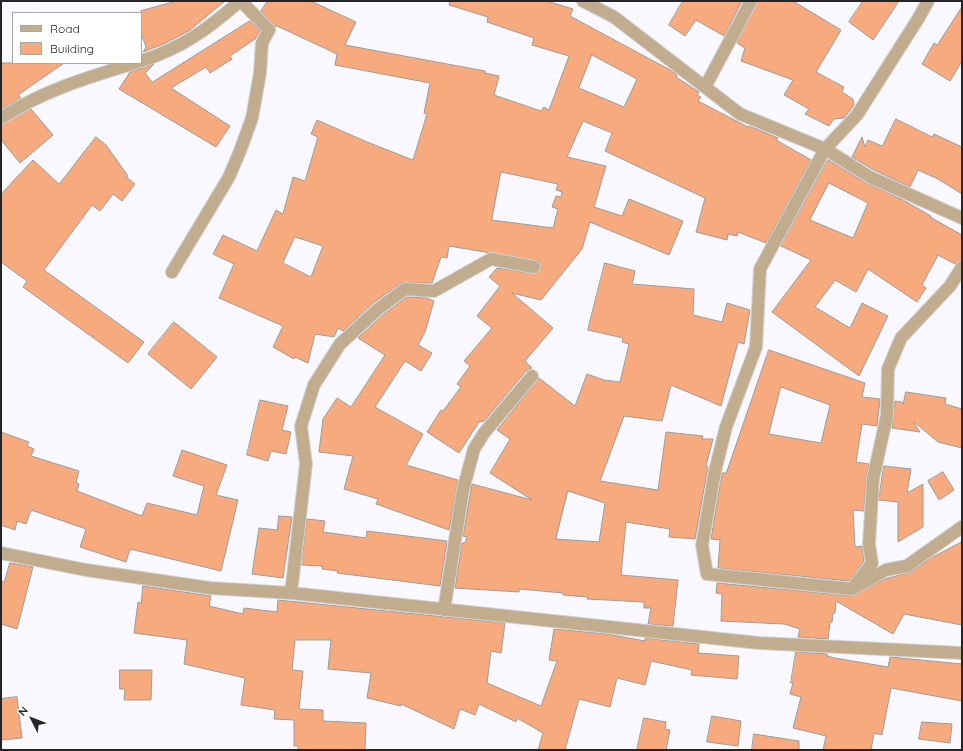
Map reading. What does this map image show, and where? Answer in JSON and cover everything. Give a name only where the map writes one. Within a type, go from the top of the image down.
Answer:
[{"type":"street","points":[[142,61],[157,56],[207,30],[240,1],[261,20],[269,30],[262,42],[260,74],[252,118],[229,177],[172,272]]},
{"type":"street","points":[[583,1],[614,17],[740,114],[825,148],[870,177],[962,218]]},
{"type":"street","points":[[705,87],[751,1]]},
{"type":"street","points":[[928,1],[857,115],[825,148],[760,269],[756,347],[726,427],[715,471],[702,545],[707,574],[852,589],[886,570],[907,566],[962,527]]},
{"type":"street","points":[[1,118],[17,107],[50,92],[133,64]]},
{"type":"street","points":[[291,593],[306,464],[301,426],[314,385],[340,344],[378,309],[405,289],[434,291],[491,259],[534,267]]},
{"type":"street","points":[[852,589],[872,563],[868,544],[873,479],[887,415],[888,370],[893,355],[901,338],[950,286],[962,267]]},
{"type":"street","points":[[444,610],[463,490],[474,449],[484,433],[532,376]]},
{"type":"street","points":[[1,553],[86,570],[210,588],[291,593],[759,643],[962,653]]},
{"type":"building","points":[[177,1],[225,1],[190,30],[166,43],[143,52],[146,47],[142,36],[141,11]]},
{"type":"building","points":[[268,1],[311,1],[356,22],[345,45],[485,71],[485,73],[499,76],[494,95],[541,111],[544,107],[549,110],[569,56],[532,45],[534,38],[487,22],[488,17],[449,5],[450,1],[547,1],[573,9],[570,16],[672,71],[677,75],[676,77],[699,92],[697,95],[701,97],[698,101],[748,127],[749,126],[778,138],[776,140],[811,160],[766,243],[738,232],[737,236],[728,234],[727,240],[696,232],[705,198],[605,151],[612,133],[583,121],[567,157],[606,166],[594,207],[622,216],[629,199],[683,221],[669,255],[590,222],[582,249],[541,300],[512,293],[553,328],[525,361],[532,368],[526,371],[484,421],[479,422],[459,453],[427,432],[441,410],[443,411],[461,387],[457,384],[470,366],[464,361],[492,328],[477,316],[500,286],[489,277],[497,268],[536,274],[541,269],[539,261],[449,246],[447,258],[441,257],[432,283],[401,283],[373,303],[343,331],[338,328],[334,337],[315,334],[308,363],[295,357],[294,359],[273,347],[283,326],[219,298],[234,264],[213,254],[223,235],[257,251],[276,210],[283,214],[293,177],[305,181],[318,137],[311,134],[317,120],[413,160],[427,114],[424,113],[430,83],[335,65],[337,54],[277,26],[275,27],[261,11]],"holes":[[[592,55],[637,79],[624,107],[579,88]],[[501,172],[558,184],[556,190],[562,192],[561,197],[556,196],[552,207],[558,209],[553,228],[492,220]],[[295,237],[323,246],[311,277],[283,263]]]},
{"type":"building","points":[[683,1],[742,1],[724,36],[696,20],[685,36],[669,25]]},
{"type":"building","points":[[758,1],[793,1],[841,30],[816,72],[844,87],[842,92],[853,99],[854,105],[844,118],[834,119],[829,126],[805,114],[809,109],[784,95],[793,80],[741,61],[745,48],[737,43]]},
{"type":"building","points":[[863,1],[899,1],[873,40],[849,22]]},
{"type":"building","points":[[962,7],[962,61],[950,81],[922,64],[934,43],[937,45]]},
{"type":"building","points":[[250,21],[260,31],[255,39],[230,56],[232,59],[210,73],[206,67],[171,88],[230,126],[216,147],[119,89],[130,72],[154,64],[145,73],[152,82]]},
{"type":"building","points":[[1,63],[63,64],[18,95],[21,98],[1,109]]},
{"type":"building","points":[[31,109],[53,135],[20,163],[1,140],[1,125]]},
{"type":"building","points":[[896,119],[932,137],[934,134],[962,147],[962,194],[938,179],[918,170],[910,187],[874,170],[852,157],[862,137],[865,147],[868,140],[882,146]]},
{"type":"building","points":[[96,137],[106,145],[128,176],[126,177],[135,184],[122,201],[113,194],[100,211],[92,205],[44,270],[144,342],[128,363],[23,287],[27,281],[1,262],[1,194],[33,160],[59,184]]},
{"type":"building","points":[[828,160],[866,183],[903,200],[962,235],[962,260],[955,264],[938,255],[922,285],[926,288],[917,302],[868,269],[856,292],[835,280],[815,307],[850,328],[862,303],[888,316],[859,376],[772,312],[811,260],[781,246]],"holes":[[[829,183],[868,203],[853,238],[810,220]]]},
{"type":"building","points":[[605,263],[635,271],[632,284],[694,289],[693,315],[722,322],[727,303],[750,310],[744,344],[738,342],[721,406],[671,385],[662,421],[624,416],[600,481],[658,490],[666,432],[703,436],[702,439],[713,439],[706,466],[708,467],[695,539],[669,537],[670,529],[626,522],[621,575],[678,580],[673,626],[648,624],[651,608],[644,608],[644,602],[587,599],[588,597],[563,595],[563,593],[519,589],[519,592],[455,588],[462,543],[465,543],[467,537],[463,536],[472,484],[532,500],[490,473],[510,439],[497,430],[539,378],[575,406],[587,374],[604,380],[620,382],[629,344],[622,342],[623,338],[588,330]],"holes":[[[568,491],[605,503],[599,542],[556,539]]]},
{"type":"building","points":[[407,297],[427,298],[434,301],[425,332],[418,345],[432,353],[421,371],[405,361],[375,407],[423,434],[406,465],[458,480],[449,530],[376,504],[378,499],[344,489],[353,456],[319,452],[323,419],[337,398],[351,407],[385,355],[358,338],[383,315]]},
{"type":"building","points":[[174,322],[217,357],[191,389],[148,354]]},
{"type":"building","points":[[769,350],[865,383],[862,397],[880,399],[877,426],[862,424],[856,462],[869,464],[866,479],[864,511],[853,510],[855,547],[862,546],[864,561],[849,581],[718,568],[720,540],[711,539],[722,473],[726,473]],"holes":[[[781,387],[830,405],[821,443],[769,434]]]},
{"type":"building","points":[[906,392],[946,398],[945,404],[962,409],[962,448],[938,442],[913,421],[920,432],[892,428],[895,401],[902,402],[903,404]]},
{"type":"building","points":[[260,400],[288,406],[282,430],[291,432],[286,454],[271,451],[268,461],[247,455]]},
{"type":"building","points":[[1,432],[29,442],[27,446],[34,449],[31,456],[79,471],[76,482],[79,484],[77,491],[142,516],[147,503],[197,515],[204,486],[173,476],[182,450],[227,465],[216,495],[238,500],[221,571],[130,549],[126,562],[80,547],[86,529],[31,510],[26,524],[17,521],[15,530],[1,525]]},
{"type":"building","points":[[884,466],[911,469],[907,493],[923,484],[923,527],[898,542],[898,502],[879,500]]},
{"type":"building","points":[[943,472],[954,490],[939,500],[928,481]]},
{"type":"building","points":[[279,516],[292,517],[283,578],[252,574],[259,528],[277,530]]},
{"type":"building","points":[[307,519],[325,521],[323,532],[366,538],[367,531],[447,541],[440,586],[337,573],[338,571],[322,569],[322,566],[302,565]]},
{"type":"building","points":[[962,542],[962,625],[904,614],[893,634],[836,601],[835,613],[833,613],[832,622],[830,622],[828,639],[798,637],[800,629],[784,624],[721,621],[722,594],[716,593],[717,583],[852,596],[885,579],[911,572],[931,558]]},
{"type":"building","points":[[10,563],[33,567],[17,629],[1,624],[1,581],[4,582]]},
{"type":"building","points":[[143,586],[211,596],[209,606],[243,614],[244,608],[277,612],[278,600],[505,623],[501,653],[491,651],[487,683],[541,706],[557,661],[549,660],[554,629],[607,634],[645,641],[645,638],[699,644],[698,653],[739,656],[737,679],[691,675],[692,670],[651,661],[645,685],[617,678],[610,707],[579,699],[565,750],[538,750],[543,733],[517,718],[516,722],[479,704],[475,715],[460,709],[454,729],[401,704],[401,706],[367,698],[371,673],[328,669],[331,640],[295,640],[292,670],[303,671],[299,709],[323,710],[323,721],[366,723],[365,750],[298,750],[298,746],[294,746],[294,720],[274,719],[275,710],[241,705],[245,678],[184,664],[187,640],[134,633],[138,602],[141,603]]},
{"type":"building","points":[[796,652],[827,654],[827,656],[835,658],[888,667],[890,657],[962,664],[962,701],[891,688],[882,735],[874,733],[871,750],[823,750],[826,736],[793,728],[801,697],[790,694],[793,683],[791,683]]},
{"type":"building","points":[[120,670],[152,670],[151,700],[124,700],[125,689],[120,689]]},
{"type":"building","points":[[17,697],[22,738],[1,740],[1,699]]},
{"type":"building","points":[[712,716],[741,721],[738,746],[707,742]]},
{"type":"building","points":[[644,718],[666,722],[665,729],[670,730],[666,750],[637,750]]},
{"type":"building","points":[[922,722],[952,724],[950,743],[919,739]]},
{"type":"building","points":[[754,734],[799,741],[799,750],[752,750]]}]
